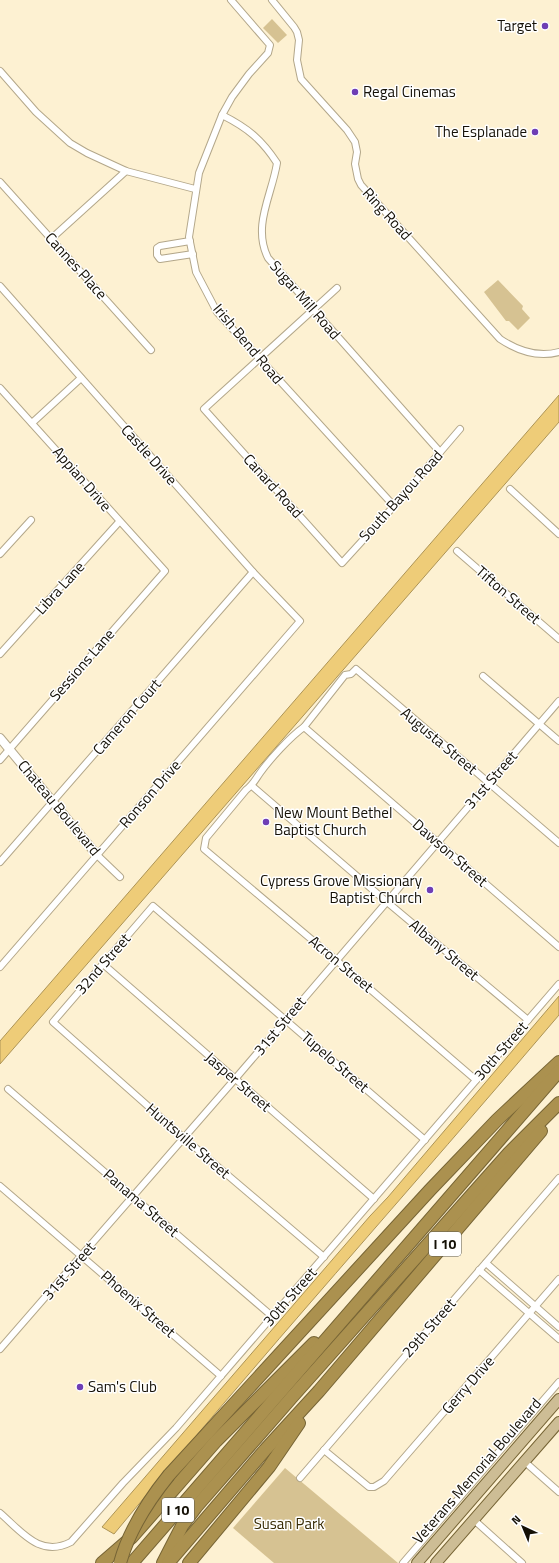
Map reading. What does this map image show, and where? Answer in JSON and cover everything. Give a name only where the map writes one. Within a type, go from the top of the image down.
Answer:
[{"type":"highway","points":[[120,1563],[135,1526],[154,1494],[430,1190],[497,1120],[559,1062]]},
{"type":"highway","name":"I 10","points":[[132,1563],[559,1072]]},
{"type":"highway","points":[[164,1563],[182,1526],[196,1507],[342,1340],[510,1153],[559,1103]]},
{"type":"highway","name":"I 10","points":[[168,1563],[265,1450],[319,1391],[559,1111]]},
{"type":"highway","points":[[102,1563],[132,1537],[216,1441],[315,1342],[351,1310]]},
{"type":"highway","points":[[189,1563],[269,1467],[293,1431],[315,1402],[319,1391]]},
{"type":"main road","points":[[541,1443],[536,1436],[538,1430],[559,1400]]},
{"type":"main road","name":"Veterans Memorial Boulevard","points":[[417,1563],[559,1400]]},
{"type":"main road","name":"Veterans Memorial Boulevard","points":[[436,1563],[559,1422]]},
{"type":"main road","points":[[436,1563],[433,1557],[434,1551],[460,1513]]},
{"type":"street","name":"Irish Bend Road","points":[[231,0],[270,45],[268,53],[249,74],[232,97],[222,115],[199,173],[195,189],[189,238],[196,272],[217,312],[394,506]]},
{"type":"street","name":"Ring Road","points":[[272,0],[297,32],[299,46],[297,60],[301,79],[347,130],[355,142],[357,152],[355,164],[358,179],[361,185],[500,339],[515,348],[540,355],[559,352]]},
{"type":"street","points":[[0,71],[36,112],[70,143],[87,153],[126,171],[195,189]]},
{"type":"street","name":"Sugar Mill Road","points":[[222,115],[239,124],[258,138],[266,146],[277,163],[263,214],[261,234],[263,248],[268,258],[440,452]]},
{"type":"street","points":[[52,238],[126,171]]},
{"type":"street","name":"Cannes Place","points":[[0,182],[52,238],[151,350]]},
{"type":"street","points":[[190,241],[160,246],[157,248],[156,256],[160,259],[192,254]]},
{"type":"street","name":"Castle Drive","points":[[0,286],[253,572],[300,622]]},
{"type":"street","points":[[259,359],[337,288]]},
{"type":"street","name":"Canard Road","points":[[259,359],[204,409],[342,563]]},
{"type":"street","points":[[32,422],[81,378]]},
{"type":"street","name":"Appian Drive","points":[[0,388],[83,478],[120,522],[165,571]]},
{"type":"street","name":"South Bayou Road","points":[[342,563],[394,506],[460,429]]},
{"type":"street","points":[[510,489],[559,534]]},
{"type":"street","points":[[0,554],[31,520]]},
{"type":"street","name":"Libra Lane","points":[[0,654],[120,522]]},
{"type":"street","name":"Tifton Street","points":[[457,550],[559,639]]},
{"type":"street","name":"Sessions Lane","points":[[0,760],[165,571]]},
{"type":"street","name":"Cameron Court","points":[[0,862],[253,572]]},
{"type":"street","name":"Ronson Drive","points":[[0,967],[300,622]]},
{"type":"street","name":"Augusta Street","points":[[304,727],[345,675],[351,674],[356,669],[559,843]]},
{"type":"street","points":[[483,676],[559,741]]},
{"type":"street","name":"31st Street","points":[[0,1349],[235,1079],[559,701]]},
{"type":"street","points":[[252,786],[296,732],[304,727]]},
{"type":"street","name":"Dawson Street","points":[[304,727],[559,947]]},
{"type":"street","name":"Chateau Boulevard","points":[[0,738],[97,855],[120,877]]},
{"type":"street","name":"Acron Street","points":[[252,786],[246,790],[206,838],[204,849],[476,1080]]},
{"type":"street","name":"Albany Street","points":[[252,786],[386,902],[528,1020]]},
{"type":"street","name":"32nd Street","points":[[53,1022],[153,906]]},
{"type":"street","name":"Tupelo Street","points":[[153,906],[425,1140]]},
{"type":"street","name":"Jasper Street","points":[[103,964],[374,1199]]},
{"type":"street","name":"30th Street","points":[[0,1513],[31,1541],[39,1546],[55,1548],[71,1542],[123,1482],[176,1428],[559,984]]},
{"type":"street","name":"Huntsville Street","points":[[53,1022],[184,1138],[324,1257]]},
{"type":"street","name":"Panama Street","points":[[8,1089],[22,1103],[134,1196],[273,1317]]},
{"type":"street","name":"29th Street","points":[[300,1478],[559,1178]]},
{"type":"street","name":"Phoenix Street","points":[[0,1186],[221,1376]]},
{"type":"street","points":[[486,1263],[559,1327]]},
{"type":"street","points":[[479,1270],[559,1339]]},
{"type":"street","name":"Gerry Drive","points":[[324,1450],[363,1484],[369,1487],[374,1487],[384,1481],[559,1279]]},
{"type":"street","points":[[403,1563],[559,1382]]},
{"type":"street","points":[[525,1462],[559,1492]]},
{"type":"street","points":[[474,1520],[522,1563]]},
{"type":"green space","points":[[272,19],[287,35],[278,43],[263,28]]},
{"type":"green space","points":[[498,280],[523,306],[522,309],[530,318],[518,330],[509,321],[506,321],[484,292]]},
{"type":"green space","name":"Susan Park","points":[[285,1468],[398,1563],[274,1563],[233,1528]]},
{"type":"shaded area","points":[[559,395],[559,422],[0,1064],[0,1041]]},
{"type":"shaded area","points":[[559,996],[559,1015],[279,1338],[114,1534],[102,1527],[388,1197]]},
{"type":"place","name":"Target","points":[[545,26]]},
{"type":"place","name":"Regal Cinemas","points":[[355,92]]},
{"type":"place","name":"The Esplanade","points":[[535,132]]},
{"type":"place","name":"New Mount Bethel Baptist Church","points":[[266,822]]},
{"type":"place","name":"Cypress Grove Missionary Baptist Church","points":[[430,890]]},
{"type":"place","name":"Sam's Club","points":[[80,1387]]}]
